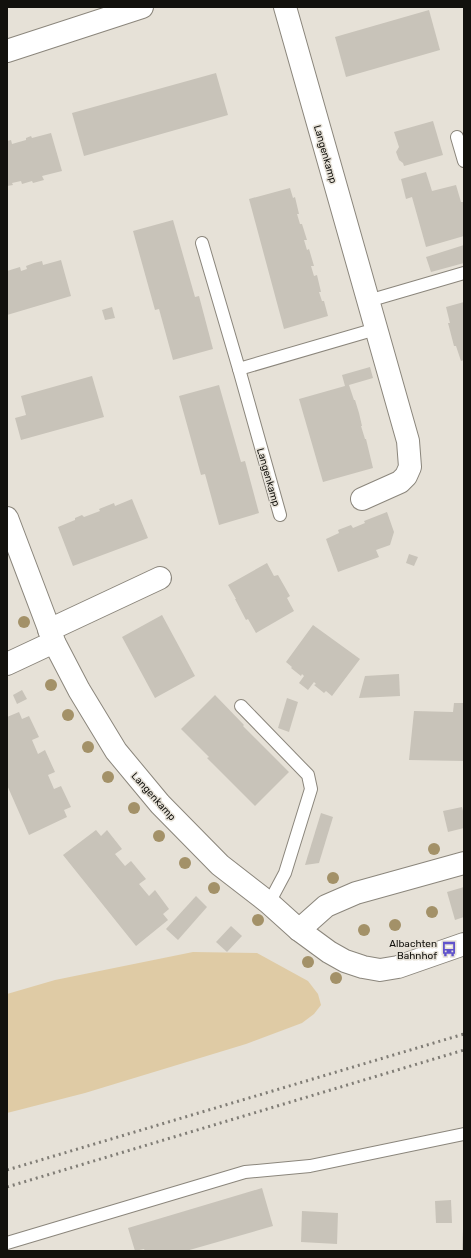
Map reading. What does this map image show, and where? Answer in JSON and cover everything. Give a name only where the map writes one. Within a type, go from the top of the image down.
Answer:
[{"type":"street","points":[[7,51],[142,7]]},
{"type":"street","name":"Langenkamp","points":[[284,7],[408,441],[410,467],[406,476],[400,482],[362,499]]},
{"type":"street","name":"Langenkamp","points":[[7,518],[52,636],[79,690],[116,751],[160,804],[220,865],[269,903],[299,930],[329,952],[345,961],[363,967],[380,970],[398,967],[464,944]]},
{"type":"street","points":[[7,664],[52,636],[160,578]]},
{"type":"street","points":[[299,930],[326,906],[356,893],[464,863]]},
{"type":"lane","points":[[457,137],[464,161]]},
{"type":"lane","name":"Langenkamp","points":[[202,243],[280,515]]},
{"type":"lane","points":[[368,301],[464,273]]},
{"type":"lane","points":[[239,369],[376,329]]},
{"type":"lane","points":[[241,706],[308,775],[312,789],[285,873],[269,903]]},
{"type":"lane","points":[[7,1243],[245,1172],[310,1166],[464,1134]]},
{"type":"shaded area","points":[[193,952],[257,953],[308,981],[318,994],[321,1005],[314,1014],[302,1023],[246,1044],[85,1093],[7,1113],[7,994],[55,980]]},
{"type":"building","points":[[429,10],[440,50],[346,77],[335,37]]},
{"type":"building","points":[[216,73],[228,115],[84,156],[72,113]]},
{"type":"building","points":[[433,121],[443,155],[404,166],[399,160],[396,152],[399,147],[394,132]]},
{"type":"building","points":[[51,133],[62,171],[42,176],[44,180],[33,183],[32,181],[22,184],[21,181],[7,186],[7,141],[11,140],[12,144],[26,140],[26,138],[31,136],[32,138]]},
{"type":"building","points":[[426,172],[432,191],[456,185],[461,202],[463,202],[464,206],[464,236],[426,247],[412,197],[406,199],[401,179]]},
{"type":"building","points":[[290,188],[293,198],[295,197],[299,214],[297,214],[307,240],[304,240],[307,250],[309,249],[314,266],[311,266],[314,276],[317,275],[321,292],[319,292],[322,301],[324,301],[328,316],[284,329],[249,199]]},
{"type":"building","points":[[173,220],[195,297],[199,296],[213,349],[173,360],[159,309],[155,310],[133,231]]},
{"type":"building","points":[[464,245],[464,263],[431,272],[426,257]]},
{"type":"building","points":[[61,260],[71,296],[7,315],[7,271],[20,267],[21,271],[27,269],[26,266],[42,261],[43,265]]},
{"type":"building","points":[[464,302],[464,360],[461,361],[456,346],[454,346],[448,323],[450,323],[446,307]]},
{"type":"building","points":[[112,307],[115,318],[105,320],[102,310]]},
{"type":"building","points":[[370,367],[373,378],[349,385],[359,413],[361,426],[366,439],[373,468],[323,482],[299,399],[345,386],[342,375]]},
{"type":"building","points":[[92,376],[104,417],[21,440],[15,418],[26,415],[21,396]]},
{"type":"building","points":[[219,385],[241,462],[245,461],[259,513],[219,525],[205,474],[201,475],[179,396]]},
{"type":"building","points":[[132,499],[148,538],[73,566],[58,527],[75,520],[75,518],[82,515],[84,517],[100,511],[99,509],[114,503],[115,506]]},
{"type":"building","points":[[387,512],[394,532],[390,545],[376,550],[379,557],[338,572],[326,539],[339,533],[338,530],[351,525],[353,528],[365,523],[364,521]]},
{"type":"building","points":[[409,554],[418,557],[414,566],[406,563]]},
{"type":"building","points":[[267,563],[274,576],[278,575],[290,596],[287,598],[294,611],[256,633],[248,619],[246,620],[228,585]]},
{"type":"building","points":[[162,615],[195,676],[155,698],[122,637]]},
{"type":"building","points":[[313,625],[360,659],[332,696],[326,691],[324,693],[314,685],[316,684],[314,682],[308,690],[299,683],[304,676],[302,674],[301,676],[286,662]]},
{"type":"building","points":[[399,674],[400,696],[359,698],[365,676]]},
{"type":"building","points":[[22,690],[27,699],[17,704],[13,695]]},
{"type":"building","points":[[215,695],[244,725],[243,726],[289,772],[255,806],[207,758],[209,757],[181,729]]},
{"type":"building","points":[[287,698],[298,702],[289,732],[278,728]]},
{"type":"building","points":[[454,703],[464,703],[464,761],[409,760],[414,711],[453,712]]},
{"type":"building","points":[[19,712],[22,719],[29,716],[39,737],[32,740],[38,754],[45,750],[55,772],[48,775],[54,789],[61,786],[71,807],[64,810],[67,817],[29,835],[7,785],[7,717]]},
{"type":"building","points":[[462,807],[464,815],[464,828],[448,832],[443,811]]},
{"type":"building","points":[[321,813],[333,817],[319,863],[305,865]]},
{"type":"building","points":[[96,830],[101,836],[107,830],[122,849],[115,854],[125,866],[131,861],[146,879],[139,884],[149,896],[155,890],[169,909],[163,914],[168,920],[136,946],[63,855]]},
{"type":"building","points":[[464,887],[464,917],[455,920],[447,892]]},
{"type":"building","points":[[196,896],[207,907],[178,940],[166,929]]},
{"type":"building","points":[[231,926],[242,936],[227,952],[216,942]]},
{"type":"building","points":[[262,1188],[273,1226],[186,1251],[145,1251],[144,1249],[135,1251],[128,1228]]},
{"type":"building","points":[[451,1200],[452,1223],[436,1223],[435,1201]]},
{"type":"building","points":[[302,1211],[338,1213],[337,1244],[301,1242]]},
{"type":"building","points":[[463,1229],[464,1251],[462,1251]]},
{"type":"railway","points":[[7,1170],[464,1034]]},
{"type":"railway","points":[[7,1187],[464,1050]]},
{"type":"place","name":"Albachten Bahnhof","points":[[449,949]]}]
